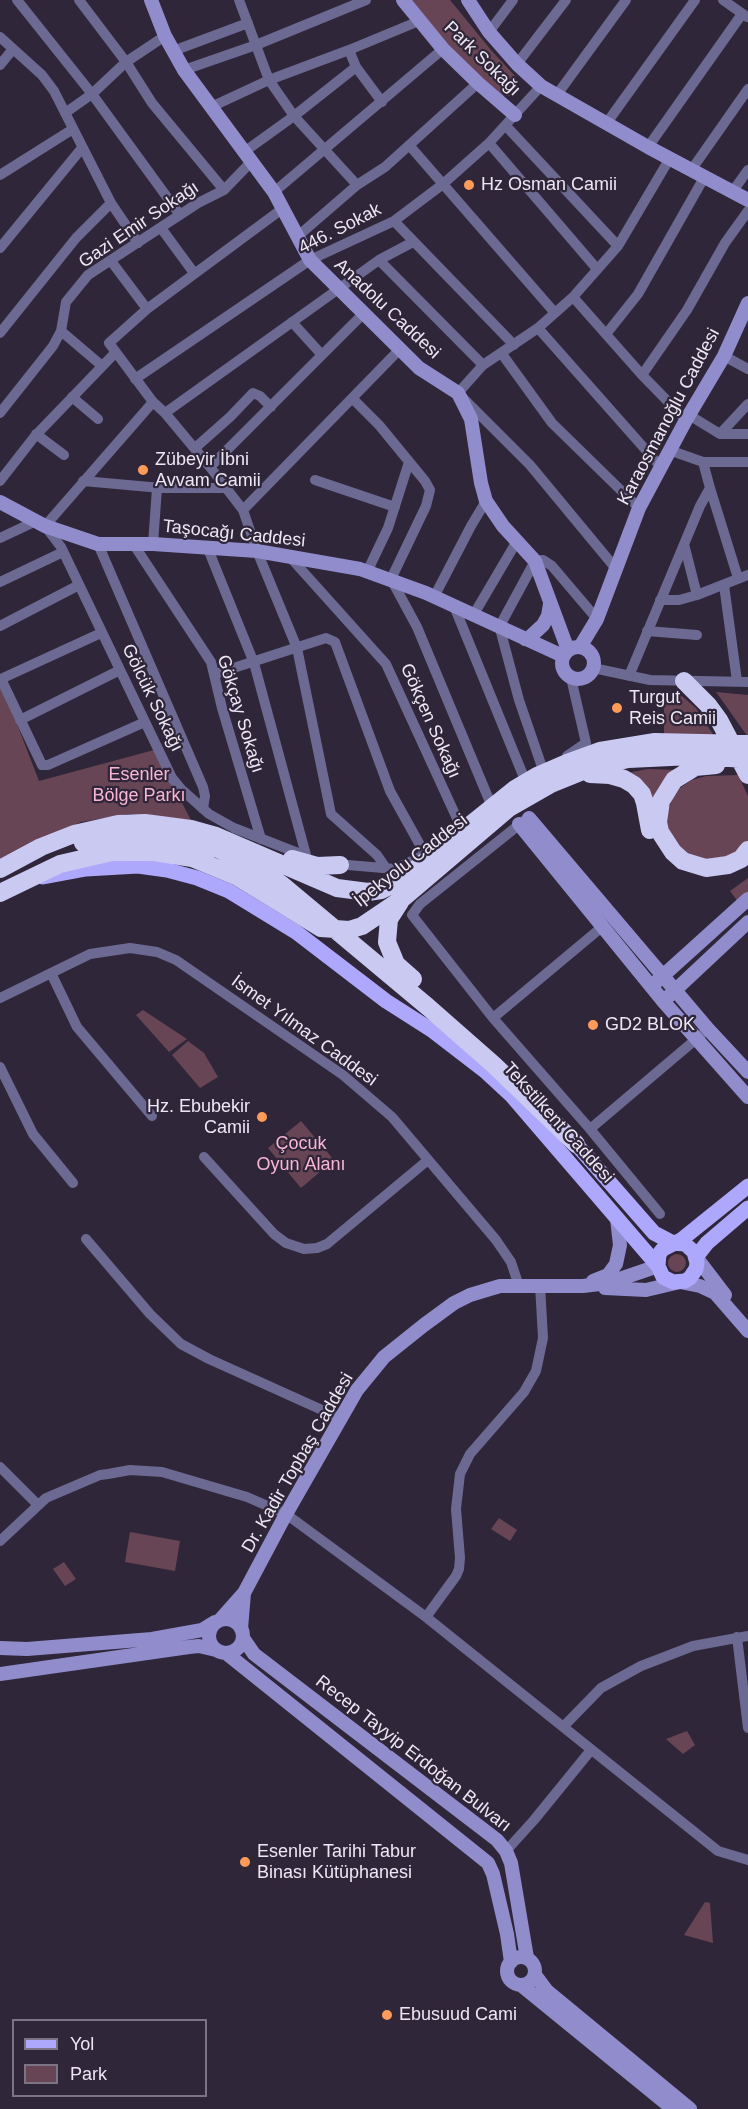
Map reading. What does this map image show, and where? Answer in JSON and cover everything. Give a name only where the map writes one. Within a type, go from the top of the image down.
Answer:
[{"type":"highway","points":[[684,681],[708,705],[719,720],[748,775]]},
{"type":"highway","points":[[704,682],[727,712],[748,751]]},
{"type":"highway","name":"İpekyolu Caddesi","points":[[0,870],[41,847],[74,834],[118,824],[161,824],[191,829],[244,848],[337,888],[368,892],[381,890],[402,880],[515,789],[557,767],[600,751],[668,742],[714,755]]},
{"type":"highway","points":[[748,744],[714,755],[674,780],[661,801],[658,822],[660,832],[673,852],[683,861],[706,868],[728,865],[741,859],[748,850]]},
{"type":"highway","points":[[714,755],[748,760]]},
{"type":"highway","name":"İpekyolu Caddesi","points":[[7,890],[60,864],[112,852],[154,852],[192,858],[238,878],[321,928],[349,930],[362,926],[402,899],[509,808],[532,794],[593,767],[628,759],[714,755]]},
{"type":"highway","points":[[570,776],[610,775],[634,785],[642,794],[656,850],[667,862],[679,870],[693,876],[720,878],[748,864]]},
{"type":"highway","points":[[18,860],[56,848],[98,840],[146,838],[218,849],[260,869],[428,1007],[494,1065],[576,1144]]},
{"type":"highway","points":[[244,848],[317,866],[340,865]]},
{"type":"highway","points":[[402,899],[389,919],[387,942],[396,964],[500,1058],[576,1144]]},
{"type":"main road","name":"Tekstilkent Caddesi","points":[[7,890],[40,877],[86,869],[138,866],[167,870],[197,878],[229,891],[296,932],[386,1001],[433,1031],[485,1071],[512,1096],[658,1266],[663,1277],[680,1282]]},
{"type":"main road","name":"Tekstilkent Caddesi","points":[[576,1144],[654,1233],[673,1243],[685,1244],[690,1247],[696,1257]]},
{"type":"main road","points":[[658,1266],[659,1254],[663,1249],[681,1240],[748,1186]]},
{"type":"main road","points":[[680,1282],[694,1274],[696,1257],[707,1243],[748,1208]]},
{"type":"street","points":[[17,0],[92,94],[180,215]]},
{"type":"street","points":[[79,0],[126,62],[152,103],[224,190]]},
{"type":"street","name":"Anadolu Caddesi","points":[[151,0],[165,36],[184,70],[274,192],[310,260],[419,368],[458,393]]},
{"type":"street","points":[[239,0],[269,80],[294,116],[357,185]]},
{"type":"street","points":[[184,70],[256,45],[366,0]]},
{"type":"street","name":"Park Sokağı","points":[[402,0],[443,49],[515,115]]},
{"type":"street","points":[[468,0],[489,32],[517,64],[541,86],[606,124],[748,200]]},
{"type":"street","points":[[489,32],[513,0]]},
{"type":"street","points":[[517,64],[566,0]]},
{"type":"street","points":[[556,96],[626,0]]},
{"type":"street","points":[[606,124],[695,0]]},
{"type":"street","points":[[648,147],[745,15],[723,0]]},
{"type":"street","points":[[211,107],[269,80],[419,21]]},
{"type":"street","points":[[173,51],[248,23]]},
{"type":"street","points":[[65,113],[92,94],[126,62],[165,36]]},
{"type":"street","points":[[0,37],[42,75],[54,91],[111,203],[138,243]]},
{"type":"street","points":[[0,65],[13,49]]},
{"type":"street","points":[[274,192],[443,49]]},
{"type":"street","points":[[349,50],[356,67],[381,102]]},
{"type":"street","name":"Gazi Emir Sokağı","points":[[0,413],[53,346],[61,331],[66,302],[88,275],[180,215],[224,190],[248,157],[294,116],[356,67]]},
{"type":"street","points":[[297,236],[357,185],[385,167],[478,83]]},
{"type":"street","name":"446. Sokak","points":[[135,379],[310,260],[394,221],[489,143],[541,86]]},
{"type":"street","points":[[692,169],[748,89]]},
{"type":"street","points":[[506,126],[618,246]]},
{"type":"street","points":[[0,175],[73,129]]},
{"type":"street","points":[[489,143],[597,269]]},
{"type":"street","points":[[409,145],[555,313]]},
{"type":"street","points":[[0,248],[82,148]]},
{"type":"street","points":[[458,393],[483,365],[538,328],[573,297],[618,246],[670,158]]},
{"type":"street","points":[[733,191],[748,170]]},
{"type":"street","points":[[607,333],[638,294],[705,176]]},
{"type":"street","points":[[0,333],[76,238],[111,203]]},
{"type":"street","points":[[282,209],[147,309],[109,343],[153,402],[195,448],[243,510],[257,551],[297,648],[331,814],[377,855],[386,868],[395,869],[425,854],[523,775],[574,752],[586,743],[571,678],[562,668],[570,651],[550,604],[536,561],[494,514],[486,501],[471,419],[458,393]]},
{"type":"street","points":[[642,375],[687,310],[725,243],[748,212]]},
{"type":"street","points":[[394,221],[514,345]]},
{"type":"street","points":[[161,228],[194,273]]},
{"type":"street","points":[[165,413],[380,260],[412,242]]},
{"type":"street","points":[[380,260],[483,365]]},
{"type":"street","points":[[111,261],[147,309]]},
{"type":"street","points":[[573,297],[642,375],[687,417],[720,434],[748,434]]},
{"type":"street","name":"Karaosmanoğlu Caddesi","points":[[570,651],[597,619],[639,508],[687,417],[724,356],[748,303]]},
{"type":"street","points":[[210,467],[363,314]]},
{"type":"street","points":[[292,322],[322,355]]},
{"type":"street","points":[[538,328],[660,466]]},
{"type":"street","points":[[61,331],[101,365]]},
{"type":"street","points":[[243,510],[400,349]]},
{"type":"street","points":[[0,481],[36,434],[115,353]]},
{"type":"street","points":[[502,354],[552,423],[639,508]]},
{"type":"street","points":[[724,356],[748,369]]},
{"type":"street","points":[[195,448],[253,393],[260,396],[271,407]]},
{"type":"street","points":[[458,393],[530,465],[617,570]]},
{"type":"street","points":[[72,397],[99,419]]},
{"type":"street","points":[[353,399],[379,425],[426,481],[430,490],[426,506],[391,579],[417,627],[490,802]]},
{"type":"street","points":[[0,538],[39,524],[83,481],[153,402]]},
{"type":"street","points":[[720,434],[748,404]]},
{"type":"street","points":[[36,434],[64,455]]},
{"type":"street","points":[[669,450],[703,462],[748,462]]},
{"type":"street","points":[[367,572],[388,528],[409,462]]},
{"type":"street","points":[[660,600],[679,600],[743,577],[710,488],[703,462]]},
{"type":"street","points":[[315,480],[395,507]]},
{"type":"street","points":[[83,481],[157,488],[226,488]]},
{"type":"street","points":[[153,544],[157,488]]},
{"type":"street","points":[[628,676],[700,506],[710,488]]},
{"type":"street","points":[[435,597],[486,501]]},
{"type":"street","name":"Taşocağı Caddesi","points":[[0,502],[39,524],[98,544],[153,544],[257,551],[367,572],[391,579],[501,623],[525,639],[570,651]]},
{"type":"street","name":"Gölcük Sokağı","points":[[39,524],[63,552],[172,778],[181,789],[203,809],[234,828],[261,839],[340,865],[386,868]]},
{"type":"street","points":[[474,614],[517,541]]},
{"type":"street","points":[[98,544],[202,788],[205,796],[203,809]]},
{"type":"street","points":[[684,544],[697,595]]},
{"type":"street","name":"Gökçay Sokağı","points":[[134,545],[211,662],[222,708],[261,839]]},
{"type":"street","points":[[208,549],[254,663],[306,855]]},
{"type":"street","points":[[0,582],[63,552]]},
{"type":"street","name":"Gökçen Sokağı","points":[[289,556],[386,664],[460,825]]},
{"type":"street","points":[[536,561],[543,560],[552,566],[597,619]]},
{"type":"street","points":[[536,561],[501,623],[519,700],[542,767]]},
{"type":"street","points":[[0,626],[79,585]]},
{"type":"street","points":[[593,668],[628,676],[684,681],[743,681],[724,585]]},
{"type":"street","points":[[525,639],[543,625],[548,616],[550,604]]},
{"type":"street","points":[[454,606],[523,775]]},
{"type":"street","points":[[647,631],[697,635]]},
{"type":"street","points":[[101,633],[3,678],[2,681],[42,765],[48,765],[145,722]]},
{"type":"street","points":[[215,674],[326,638],[335,642],[390,791],[425,854]]},
{"type":"street","points":[[570,651],[585,649],[592,656],[593,668],[584,678],[571,678]]},
{"type":"street","points":[[20,720],[120,669]]},
{"type":"street","points":[[524,821],[613,918],[748,1072]]},
{"type":"street","points":[[524,821],[602,927],[663,1001],[748,1097]]},
{"type":"street","points":[[524,821],[420,904],[412,915],[494,1018],[660,1214]]},
{"type":"street","points":[[651,986],[748,899]]},
{"type":"street","points":[[494,1018],[613,918]]},
{"type":"street","points":[[663,1001],[748,922]]},
{"type":"street","name":"İsmet Yılmaz Caddesi","points":[[0,998],[90,954],[130,948],[157,952],[176,960],[342,1075],[392,1117],[506,1254],[519,1286]]},
{"type":"street","points":[[51,973],[76,1027],[152,1116]]},
{"type":"street","points":[[590,1129],[708,1029]]},
{"type":"street","points":[[0,1067],[33,1134],[73,1183]]},
{"type":"street","points":[[204,1158],[274,1234],[286,1244],[304,1249],[327,1244],[428,1160]]},
{"type":"street","points":[[583,1286],[608,1275],[616,1264],[620,1245],[617,1220]]},
{"type":"street","points":[[86,1239],[150,1314],[181,1344],[215,1362],[342,1419]]},
{"type":"street","name":"Tekstilkent Caddesi","points":[[696,1257],[748,1322]]},
{"type":"street","points":[[583,1286],[619,1281],[658,1266]]},
{"type":"street","points":[[583,1286],[646,1290],[680,1282]]},
{"type":"street","name":"Tekstilkent Caddesi","points":[[680,1282],[700,1286],[715,1293],[748,1331]]},
{"type":"street","name":"Dr. Kadir Topbaş Caddesi","points":[[244,1593],[357,1390],[384,1357],[454,1303],[470,1295],[500,1286],[583,1286]]},
{"type":"street","points":[[426,1617],[459,1569],[456,1509],[460,1474],[470,1454],[525,1392],[536,1371],[543,1338],[540,1286]]},
{"type":"street","points":[[0,1467],[38,1505]]},
{"type":"street","points":[[0,1541],[46,1498],[100,1475],[130,1470],[162,1472],[247,1497],[286,1514],[426,1617],[718,1851],[748,1860]]},
{"type":"street","points":[[221,1652],[212,1646],[208,1636],[209,1631],[244,1593]]},
{"type":"street","points":[[0,1674],[189,1647],[199,1646],[221,1652],[236,1649],[242,1633],[244,1593]]},
{"type":"street","points":[[0,1648],[27,1649],[152,1639],[202,1630],[218,1621],[230,1619],[239,1625],[242,1633]]},
{"type":"street","name":"Recep Tayyip Erdoğan Bulvarı","points":[[242,1633],[254,1654],[496,1840],[506,1851],[511,1863],[527,1958]]},
{"type":"street","points":[[563,1727],[601,1688],[641,1666],[693,1646],[743,1636],[748,1728]]},
{"type":"street","name":"Recep Tayyip Erdoğan Bulvarı","points":[[221,1652],[488,1863],[507,1934],[511,1962]]},
{"type":"street","points":[[506,1851],[534,1821],[591,1750]]},
{"type":"street","points":[[521,1985],[531,1982],[535,1975],[535,1966],[527,1958],[515,1959],[511,1962],[507,1972],[509,1977],[673,2109]]},
{"type":"street","points":[[535,1975],[547,1991],[690,2109]]},
{"type":"green space","points":[[410,0],[450,0],[516,77],[516,89],[510,96],[502,95],[447,47]]},
{"type":"green space","name":"Esenler Bölge Parkı","points":[[0,680],[39,781],[154,750],[191,820],[128,814],[81,822],[35,841],[0,860]]},
{"type":"green space","points":[[664,691],[677,692],[696,708],[714,736],[664,735]]},
{"type":"green space","points":[[716,692],[748,695],[748,737]]},
{"type":"green space","points":[[648,769],[678,770],[652,802],[621,774]]},
{"type":"green space","points":[[738,775],[748,796],[748,843],[735,856],[707,864],[681,852],[667,828],[667,813],[680,788],[692,780],[706,776]]},
{"type":"green space","points":[[748,878],[748,894],[739,903],[730,891]]},
{"type":"green space","points":[[143,1010],[187,1039],[169,1052],[136,1015]]},
{"type":"green space","points":[[188,1041],[204,1053],[218,1077],[200,1088],[172,1055]]},
{"type":"green space","name":"Çocuk Oyun Alanı","points":[[301,1121],[334,1160],[301,1188],[268,1148]]},
{"type":"green space","points":[[673,1254],[681,1254],[686,1259],[684,1270],[673,1272],[668,1267],[668,1259]]},
{"type":"green space","points":[[499,1518],[517,1530],[510,1541],[491,1529]]},
{"type":"green space","points":[[130,1532],[180,1541],[175,1571],[125,1562]]},
{"type":"green space","points":[[64,1562],[76,1579],[65,1586],[53,1569]]},
{"type":"green space","points":[[687,1731],[695,1745],[683,1754],[666,1739]]},
{"type":"green space","points":[[705,1902],[710,1903],[713,1943],[684,1935]]},
{"type":"place","name":"Hz Osman Camii","points":[[469,185]]},
{"type":"place","name":"Zübeyir İbni Avvam Camii","points":[[143,470]]},
{"type":"place","name":"Turgut Reis Camii","points":[[617,708]]},
{"type":"place","name":"GD2 BLOK","points":[[593,1025]]},
{"type":"place","name":"Hz. Ebubekir Camii","points":[[262,1117]]},
{"type":"place","name":"Esenler Tarihi Tabur Binası Kütüphanesi","points":[[245,1862]]},
{"type":"place","name":"Ebusuud Cami","points":[[387,2015]]}]
